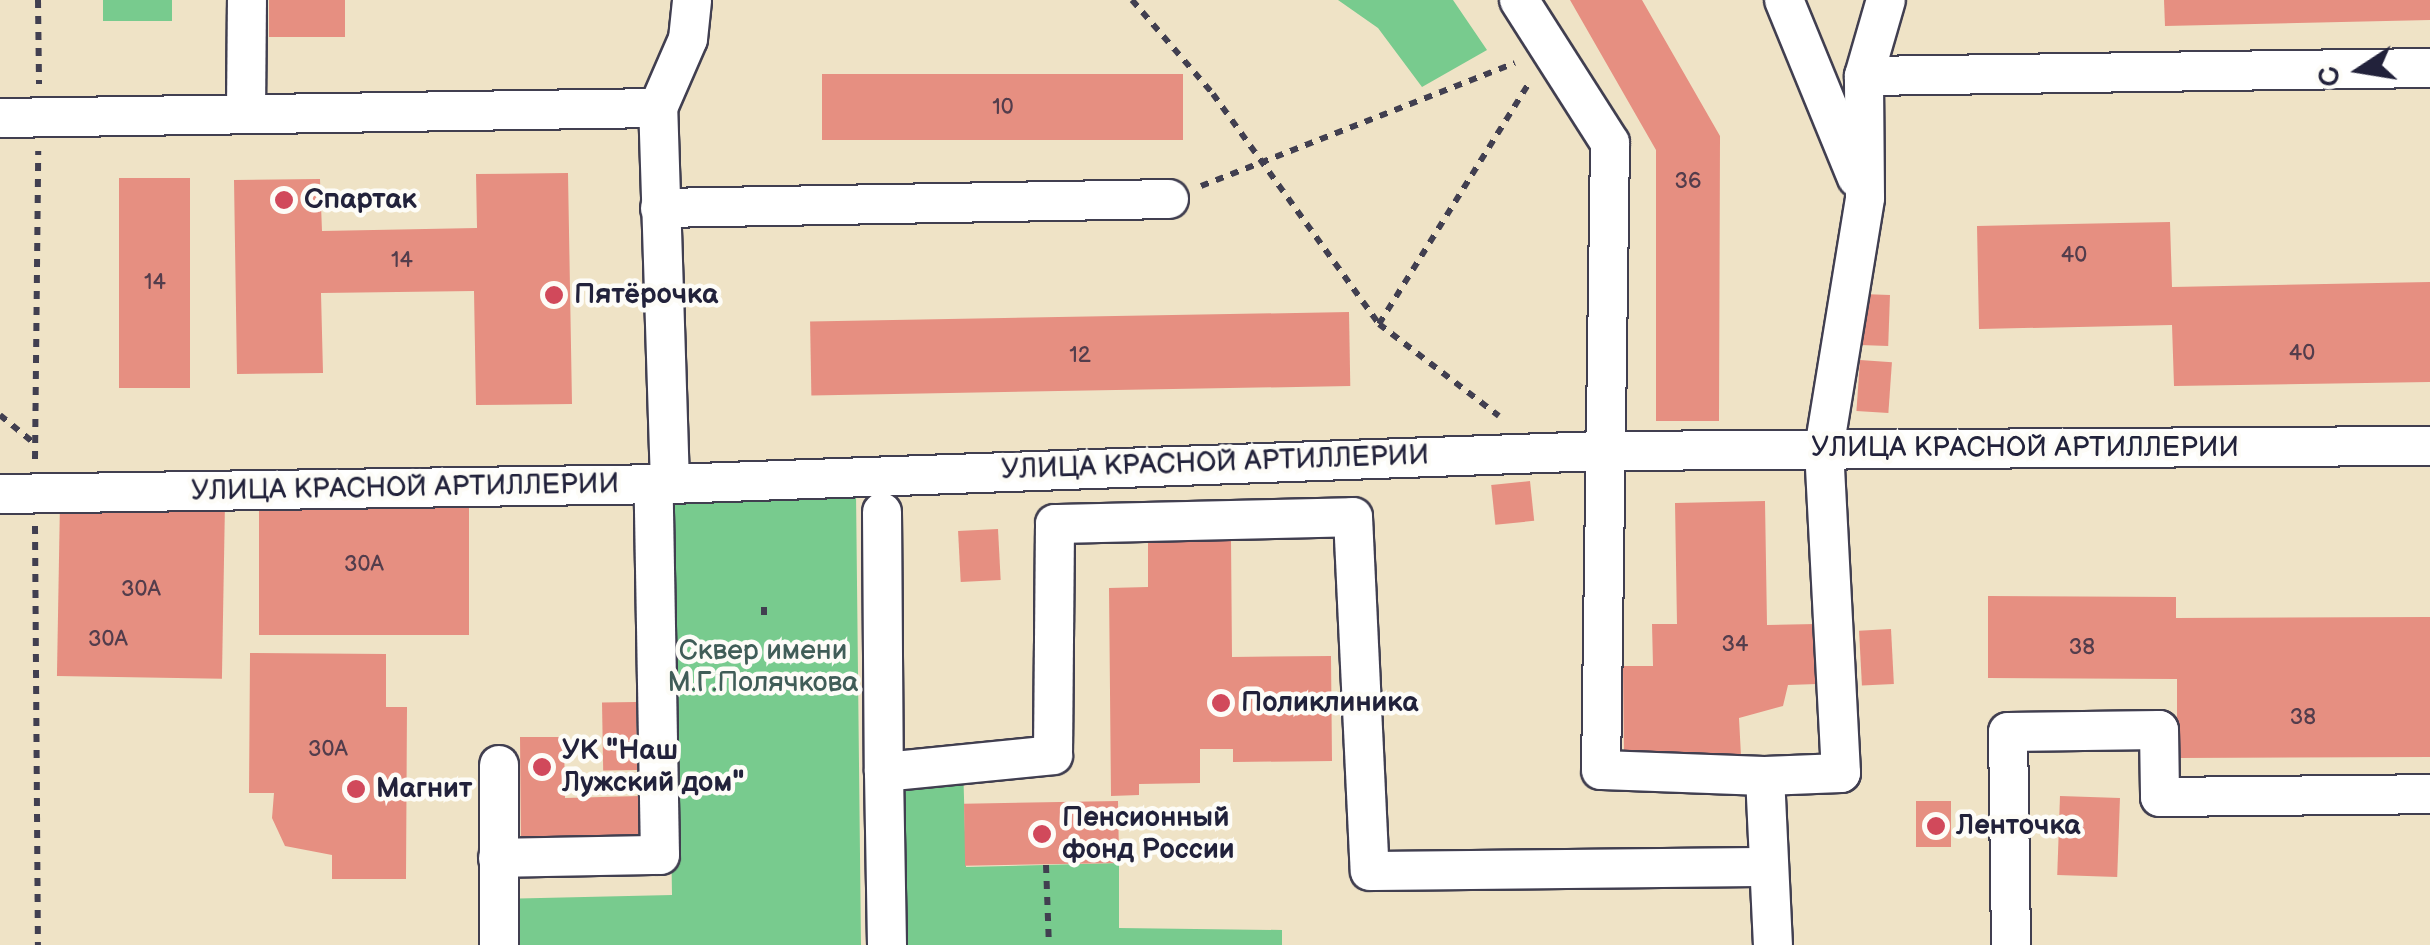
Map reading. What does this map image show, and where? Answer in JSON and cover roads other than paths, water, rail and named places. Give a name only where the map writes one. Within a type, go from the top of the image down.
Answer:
[{"type":"street","points":[[246,112],[247,0]]},
{"type":"street","points":[[498,858],[660,855],[658,108],[688,38],[692,0]]},
{"type":"street","points":[[1519,0],[1610,142],[1602,451],[1602,770],[1765,776],[1841,773],[1824,449],[1865,198],[1864,76],[1886,0]]},
{"type":"street","points":[[1784,0],[1865,198]]},
{"type":"street","points":[[1864,76],[2430,68]]},
{"type":"street","points":[[0,118],[658,108]]},
{"type":"street","points":[[660,208],[1168,199]]},
{"type":"street","name":"УЛИЦА КРАСНОЙ АРТИЛЛЕРИИ","points":[[18,493],[662,493],[1546,452],[2430,446]]},
{"type":"street","points":[[882,512],[887,945]]},
{"type":"street","points":[[884,772],[1053,755],[1055,524],[1354,518],[1370,871],[1764,867]]},
{"type":"street","points":[[2011,945],[2008,732],[2160,730],[2160,797],[2430,794]]},
{"type":"street","points":[[499,765],[499,945]]},
{"type":"street","points":[[1765,776],[1764,867],[1773,945]]},
{"type":"place","name":"Спартак","points":[[284,200]]},
{"type":"place","name":"Пятёрочка","points":[[554,295]]},
{"type":"place","name":"Поликлиника","points":[[1221,703]]},
{"type":"place","name":"УК \"Наш Лужский дом\"","points":[[542,767]]},
{"type":"place","name":"Магнит","points":[[356,789]]},
{"type":"place","name":"Ленточка","points":[[1936,826]]},
{"type":"place","name":"Пенсионный фонд России","points":[[1042,834]]},
{"type":"park label","name":"Сквер имени М.Г.Полячкова","points":[[763,667]]}]
